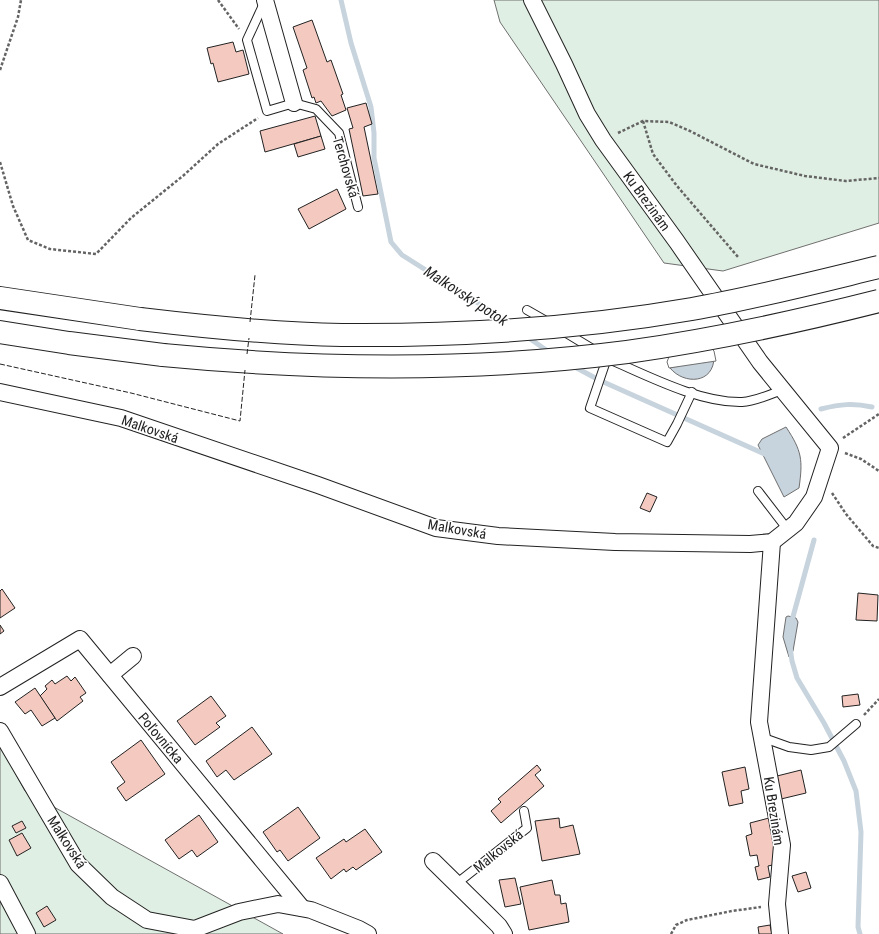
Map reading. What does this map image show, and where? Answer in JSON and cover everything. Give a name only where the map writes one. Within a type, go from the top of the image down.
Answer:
[{"type":"highway","points":[[0,298],[140,319],[247,330],[340,335],[428,334],[500,331],[587,323],[692,309],[789,289],[879,267]]},
{"type":"highway","points":[[0,332],[69,343],[164,355],[228,361],[356,367],[437,366],[531,362],[627,352],[723,336],[813,318],[879,301]]},
{"type":"street","points":[[265,0],[294,103]]},
{"type":"street","name":"Ku Brezinám","points":[[532,0],[587,114],[603,140],[677,242],[760,362],[830,448]]},
{"type":"street","name":"Malkovská","points":[[0,392],[121,418],[318,485],[436,528],[498,536],[614,542],[750,544],[772,542]]},
{"type":"street","points":[[772,542],[796,523],[814,497],[830,448]]},
{"type":"street","name":"Ku Brezinám","points":[[772,542],[759,722],[782,845],[777,904],[780,934]]},
{"type":"street","name":"Poľovnícka","points":[[0,687],[80,639],[302,908]]},
{"type":"street","points":[[110,675],[134,656]]},
{"type":"street","name":"Malkovská","points":[[0,731],[78,864],[112,897],[147,920],[195,929],[239,912],[278,904],[311,910],[368,934]]},
{"type":"street","points":[[433,861],[499,926],[504,934]]},
{"type":"street","points":[[0,883],[28,934]]},
{"type":"lane","points":[[265,0],[247,40],[267,111],[294,103]]},
{"type":"lane","name":"Terchovská","points":[[294,103],[316,109],[339,133],[358,207]]},
{"type":"lane","points":[[527,310],[607,358],[656,379],[720,401],[742,402],[760,399],[782,390]]},
{"type":"lane","points":[[607,358],[596,385],[590,408],[667,442],[692,392]]},
{"type":"lane","points":[[758,491],[788,530]]},
{"type":"lane","points":[[762,737],[789,747],[811,750],[828,747],[856,724]]},
{"type":"lane","name":"Malkovská","points":[[456,884],[527,828],[524,811]]},
{"type":"path","points":[[0,70],[18,17],[21,0]]},
{"type":"path","points":[[218,0],[247,40]]},
{"type":"path","points":[[0,162],[13,206],[28,240],[50,249],[96,254],[132,218],[184,175],[218,144],[246,127],[267,111]]},
{"type":"path","points":[[643,121],[653,154],[681,192],[738,257]]},
{"type":"path","points":[[603,140],[643,121],[669,122],[690,131],[754,164],[805,176],[846,181],[879,178]]},
{"type":"path","points":[[830,448],[879,414]]},
{"type":"path","points":[[830,448],[861,459],[879,471]]},
{"type":"path","points":[[821,476],[846,514],[873,546],[879,548]]},
{"type":"path","points":[[856,724],[879,699]]},
{"type":"path","points":[[671,934],[676,925],[687,920],[777,904]]},
{"type":"green space","points":[[494,0],[879,0],[879,223],[723,271],[664,263],[500,22]]},
{"type":"green space","points":[[0,745],[25,791],[283,934],[0,934]]},
{"type":"shaded area","points":[[714,357],[713,366],[709,372],[704,377],[697,379],[683,377],[676,374],[670,368]]},
{"type":"shaded area","points":[[786,427],[798,449],[801,470],[799,488],[784,497],[758,445],[762,439]]},
{"type":"shaded area","points":[[786,617],[796,618],[798,622],[793,651],[789,657],[783,637]]},
{"type":"pier","points":[[710,347],[714,351],[716,361],[669,368],[667,362],[670,354]]},
{"type":"building","points":[[312,20],[327,62],[331,60],[343,94],[341,95],[346,110],[332,116],[321,101],[316,103],[314,97],[312,98],[303,70],[307,68],[293,27]]},
{"type":"building","points":[[233,42],[236,52],[243,50],[249,74],[218,82],[207,48]]},
{"type":"building","points":[[366,103],[372,124],[364,127],[378,194],[363,196],[349,129],[353,128],[347,108]]},
{"type":"building","points":[[315,116],[321,136],[265,152],[260,131]]},
{"type":"building","points":[[321,136],[325,149],[298,157],[294,144]]},
{"type":"building","points":[[337,189],[346,209],[309,229],[298,209]]},
{"type":"building","points":[[647,493],[657,497],[650,512],[640,508]]},
{"type":"building","points":[[2,589],[15,608],[0,618],[0,591]]},
{"type":"building","points":[[858,593],[878,595],[877,621],[856,620]]},
{"type":"building","points":[[0,625],[4,631],[0,634]]},
{"type":"building","points":[[67,676],[71,681],[75,677],[86,693],[80,697],[83,701],[57,721],[40,696],[47,689],[45,686],[52,680],[55,684]]},
{"type":"building","points":[[35,688],[55,718],[42,726],[31,710],[25,714],[15,702]]},
{"type":"building","points":[[858,694],[860,705],[843,707],[842,696]]},
{"type":"building","points":[[211,696],[226,716],[216,723],[220,727],[195,745],[177,721]]},
{"type":"building","points":[[252,727],[272,754],[234,780],[226,770],[217,777],[206,761]]},
{"type":"building","points":[[141,740],[165,774],[126,801],[117,788],[125,782],[111,762]]},
{"type":"building","points":[[537,765],[541,770],[535,775],[544,786],[501,823],[491,811],[501,802],[498,799]]},
{"type":"building","points":[[745,767],[749,789],[741,791],[743,803],[729,806],[722,772]]},
{"type":"building","points":[[801,770],[806,793],[781,799],[777,776]]},
{"type":"building","points":[[298,807],[320,838],[288,861],[280,850],[277,852],[263,832]]},
{"type":"building","points":[[199,815],[218,842],[197,857],[192,850],[179,859],[165,840]]},
{"type":"building","points":[[559,818],[560,828],[573,825],[580,854],[542,861],[535,821]]},
{"type":"building","points":[[769,818],[778,844],[774,845],[777,864],[768,866],[770,877],[758,880],[755,867],[759,866],[757,855],[750,856],[746,836],[752,834],[750,823]]},
{"type":"building","points":[[22,821],[26,828],[16,833],[12,826]]},
{"type":"building","points":[[365,829],[382,852],[356,870],[353,867],[346,872],[344,869],[331,879],[316,858],[344,839],[346,842]]},
{"type":"building","points":[[22,833],[31,848],[17,856],[9,840]]},
{"type":"building","points":[[806,872],[811,888],[798,892],[792,876]]},
{"type":"building","points":[[515,878],[521,904],[505,907],[499,880]]},
{"type":"building","points":[[552,880],[555,895],[560,895],[561,904],[566,903],[569,922],[529,930],[520,887]]},
{"type":"building","points":[[47,906],[56,920],[44,927],[36,913]]},
{"type":"building","points":[[770,925],[772,934],[759,934],[758,927]]},
{"type":"waterway","name":"Malkovský potok","points":[[341,0],[351,43],[371,107],[374,133],[374,158],[391,242],[402,255],[508,323]]},
{"type":"waterway","name":"Malkovský potok","points":[[526,336],[549,352]]},
{"type":"waterway","name":"Malkovský potok","points":[[573,366],[599,380],[767,455]]},
{"type":"waterway","points":[[821,409],[847,405],[872,407]]},
{"type":"waterway","points":[[791,624],[814,540]]},
{"type":"waterway","points":[[790,647],[797,678],[824,723],[844,761],[856,791],[861,832],[858,927],[860,934]]},
{"type":"fence","points":[[250,322],[255,275]]},
{"type":"fence","points":[[247,354],[249,338]]},
{"type":"fence","points":[[0,364],[131,393],[240,421],[245,370]]}]
